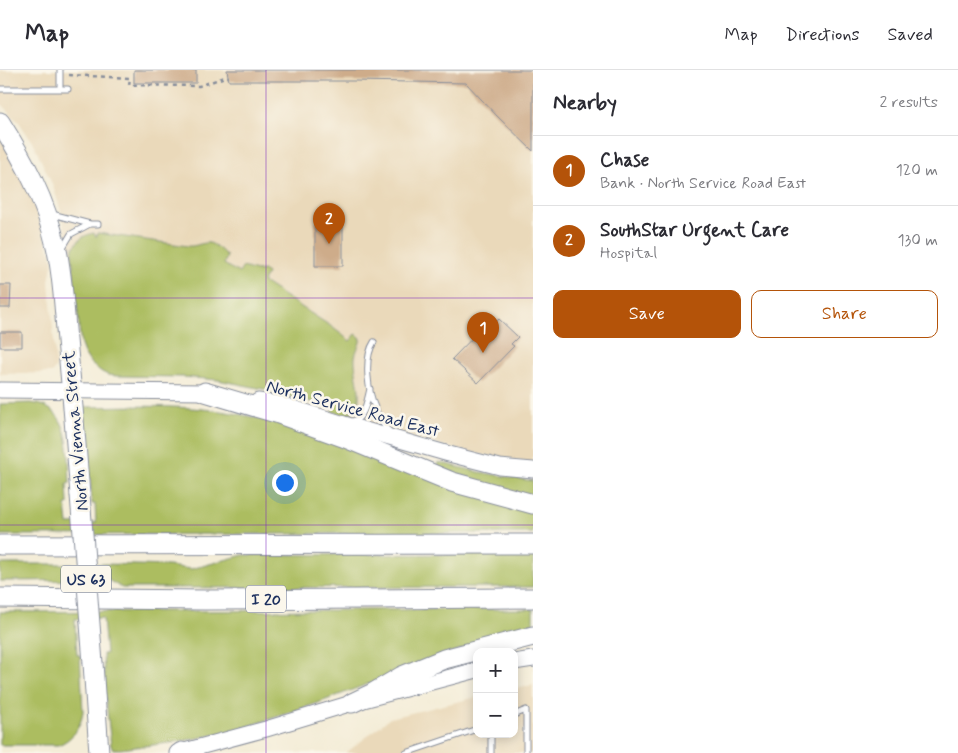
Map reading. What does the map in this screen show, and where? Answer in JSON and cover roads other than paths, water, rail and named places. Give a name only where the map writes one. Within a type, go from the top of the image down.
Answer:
[{"type":"highway","name":"North Vienna Street","points":[[0,122],[20,152],[37,189],[58,256],[72,390],[100,753]]},
{"type":"highway","points":[[205,392],[279,414],[334,434],[452,482],[533,504]]},
{"type":"highway","points":[[0,545],[533,544]]},
{"type":"highway","name":"I 20","points":[[0,598],[195,600],[533,598]]},
{"type":"highway","points":[[352,702],[373,693],[402,676],[444,659],[533,636]]},
{"type":"main road","name":"North Service Road East","points":[[0,390],[205,392],[280,404],[396,439],[500,467],[533,470]]},
{"type":"main road","points":[[518,661],[533,659]]},
{"type":"main road","points":[[180,753],[352,702],[473,671]]},
{"type":"lane","points":[[60,70],[60,89]]},
{"type":"lane","points":[[0,89],[68,89]]},
{"type":"lane","points":[[46,213],[90,224],[98,224]]},
{"type":"lane","points":[[58,256],[71,234],[90,224]]},
{"type":"lane","points":[[374,342],[369,352],[368,362],[370,388],[375,410],[380,420],[396,439]]},
{"type":"lane","points":[[338,422],[357,420],[365,405],[370,388]]},
{"type":"lane","points":[[518,713],[526,710],[526,753]]},
{"type":"lane","points":[[406,753],[473,730]]},
{"type":"lane","points":[[492,738],[492,753]]},
{"type":"place","name":"SouthStar Urgent Care","points":[[329,244]]},
{"type":"place","name":"Chase","points":[[483,353]]}]
